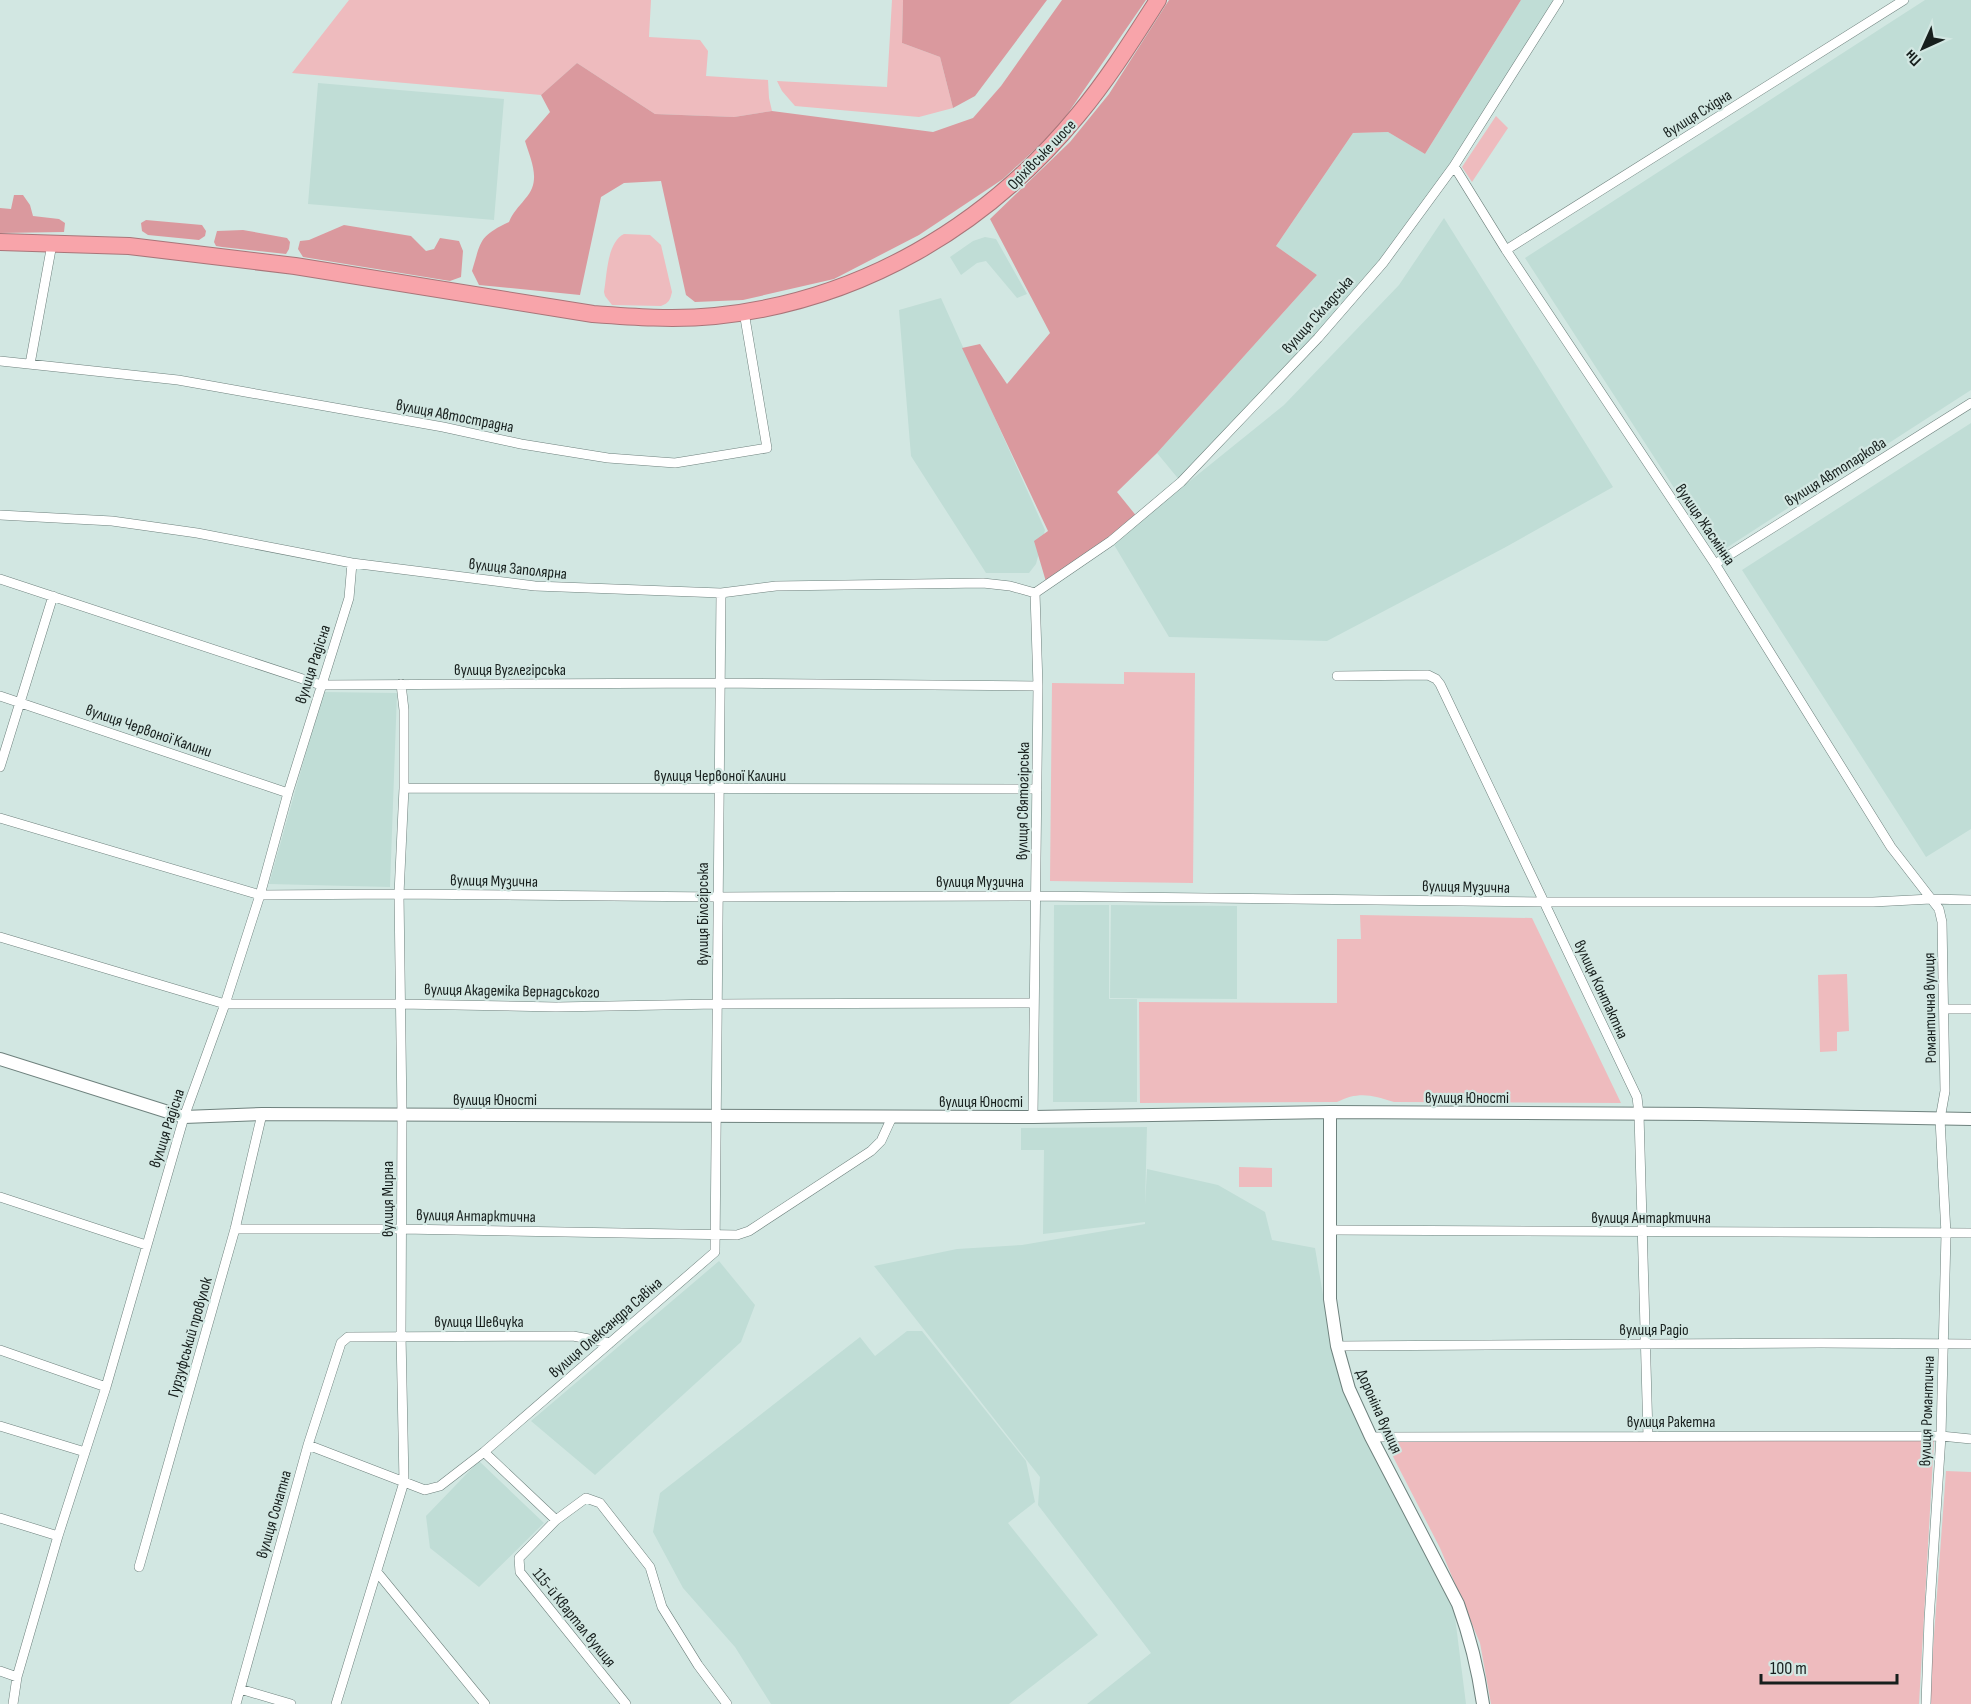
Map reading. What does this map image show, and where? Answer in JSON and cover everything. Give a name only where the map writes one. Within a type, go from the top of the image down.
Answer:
[{"type":"highway","name":"Оріхівське шосе","points":[[0,242],[129,246],[294,266],[592,314],[684,317],[744,312],[784,304],[824,294],[885,268],[930,244],[974,216],[1003,193],[1078,116],[1110,75],[1158,0]]},
{"type":"street","name":"вулиця Складська","points":[[1035,593],[1110,541],[1181,482],[1318,338],[1383,263],[1454,166],[1559,0]]},
{"type":"street","name":"вулиця Східна","points":[[1506,250],[1904,0]]},
{"type":"street","name":"вулиця Жасмінна","points":[[1454,166],[1506,250],[1715,564],[1891,847],[1931,898]]},
{"type":"street","points":[[30,363],[52,244]]},
{"type":"street","name":"вулиця Автострадна","points":[[0,361],[178,380],[443,427],[521,444],[608,458],[675,463],[767,448],[744,312]]},
{"type":"street","name":"вулиця Автопаркова","points":[[1715,564],[1971,403]]},
{"type":"street","name":"вулиця Заполярна","points":[[0,515],[112,521],[197,533],[352,563],[535,586],[721,593],[776,586],[983,583],[1010,586],[1035,593]]},
{"type":"street","name":"вулиця Радісна","points":[[13,1704],[18,1677],[58,1536],[106,1387],[184,1117],[225,1004],[260,896],[288,793],[349,598],[352,563]]},
{"type":"street","name":"вулиця Вуглегірська","points":[[0,579],[321,685],[719,683],[1038,686]]},
{"type":"street","name":"вулиця Білогірська","points":[[716,1235],[721,593]]},
{"type":"street","name":"вулиця Святогірська","points":[[1033,1117],[1038,686],[1035,593]]},
{"type":"street","points":[[0,766],[53,596]]},
{"type":"street","name":"вулиця Контактна","points":[[1337,676],[1428,675],[1440,684],[1637,1097],[1648,1436]]},
{"type":"street","name":"вулиця Мирна","points":[[336,1704],[404,1482],[401,1335],[402,1115],[399,1004],[399,894],[404,788],[404,710],[401,684]]},
{"type":"street","name":"вулиця Червоної Калини","points":[[0,696],[288,793]]},
{"type":"street","name":"вулиця Червоної Калини","points":[[404,788],[1036,789]]},
{"type":"street","name":"вулиця Музична","points":[[0,818],[260,896],[399,894],[717,897],[1036,896],[1544,902],[1873,902],[1931,898],[1971,900]]},
{"type":"street","name":"Романтична вулиця","points":[[1931,898],[1942,922],[1945,1091],[1940,1119]]},
{"type":"street","name":"вулиця Академіка Вернадського","points":[[0,937],[225,1004],[556,1007],[1034,1003]]},
{"type":"street","points":[[1945,1009],[1971,1009]]},
{"type":"street","name":"вулиця Юності","points":[[0,1059],[184,1117],[262,1114],[1033,1117],[1330,1112],[1865,1116],[1971,1119]]},
{"type":"street","name":"Дороніна вулиця","points":[[1330,1112],[1330,1299],[1337,1346],[1349,1389],[1371,1437],[1458,1604],[1478,1666],[1483,1704]]},
{"type":"street","name":"Гурзуфський провулок","points":[[139,1567],[235,1229],[262,1114]]},
{"type":"street","points":[[716,1235],[737,1235],[748,1231],[872,1151],[881,1141],[892,1117]]},
{"type":"street","name":"вулиця Романтична","points":[[1926,1704],[1941,1436],[1947,1234],[1940,1119]]},
{"type":"street","points":[[0,1197],[146,1245]]},
{"type":"street","name":"вулиця Антарктична","points":[[235,1229],[402,1229],[716,1235]]},
{"type":"street","name":"вулиця Антарктична","points":[[1331,1230],[1971,1233]]},
{"type":"street","name":"вулиця Олександра Савіна","points":[[308,1445],[425,1490],[440,1486],[484,1452],[715,1251],[716,1235]]},
{"type":"street","name":"вулиця Шевчука","points":[[348,1337],[573,1336],[610,1344]]},
{"type":"street","name":"вулиця Сонатна","points":[[236,1704],[308,1445],[337,1352],[341,1343],[348,1337]]},
{"type":"street","name":"вулиця Радіо","points":[[1337,1346],[1971,1344]]},
{"type":"street","points":[[0,1350],[106,1387]]},
{"type":"street","points":[[0,1426],[85,1452]]},
{"type":"street","name":"вулиця Ракетна","points":[[1371,1437],[1941,1436],[1971,1439]]},
{"type":"street","points":[[484,1452],[556,1521]]},
{"type":"street","name":"115-й Квартал вулиця","points":[[626,1704],[520,1572],[519,1558],[556,1521],[586,1498],[600,1503],[650,1567],[662,1607],[698,1665],[727,1704]]},
{"type":"street","points":[[0,1518],[58,1536]]},
{"type":"street","points":[[377,1572],[485,1704]]},
{"type":"street","points":[[0,1671],[18,1677]]},
{"type":"street","points":[[240,1689],[291,1704]]},
{"type":"shaded area","points":[[349,0],[651,0],[649,37],[700,40],[708,51],[706,76],[768,80],[772,111],[734,117],[655,114],[577,63],[541,95],[292,73]]},
{"type":"shaded area","points":[[892,0],[903,0],[902,43],[940,57],[953,108],[919,117],[795,106],[777,81],[887,87]]},
{"type":"shaded area","points":[[903,0],[1047,0],[975,96],[953,108],[940,57],[902,43]]},
{"type":"shaded area","points":[[1062,0],[1146,0],[1057,129],[1003,179],[919,235],[834,279],[743,300],[695,302],[686,295],[661,181],[624,183],[601,197],[580,295],[479,285],[472,271],[483,240],[492,231],[509,222],[533,185],[534,171],[525,141],[550,112],[541,95],[577,63],[655,114],[734,117],[772,111],[933,132],[973,118],[1001,86]]},
{"type":"shaded area","points":[[1169,0],[1521,0],[1425,154],[1388,132],[1353,133],[1276,246],[1317,275],[1157,453],[1117,492],[1138,518],[1047,585],[1034,541],[1048,531],[962,348],[980,344],[1007,384],[1050,333],[990,219],[1070,142],[1109,94]]},
{"type":"shaded area","points":[[1521,0],[1559,0],[1454,166],[1383,263],[1181,482],[1157,453],[1317,275],[1276,246],[1353,133],[1388,132],[1425,154]]},
{"type":"shaded area","points":[[1925,0],[1971,0],[1971,390],[1717,554],[1525,258]]},
{"type":"shaded area","points":[[318,83],[504,99],[494,220],[308,204]]},
{"type":"shaded area","points":[[1496,116],[1508,128],[1472,182],[1462,167]]},
{"type":"shaded area","points":[[14,195],[23,195],[30,205],[33,216],[59,219],[65,223],[64,232],[0,233],[0,208],[11,209]]},
{"type":"shaded area","points":[[1444,218],[1613,487],[1504,548],[1327,641],[1169,637],[1113,543],[1284,405],[1399,285]]},
{"type":"shaded area","points":[[146,220],[202,225],[206,231],[205,236],[199,240],[148,235],[142,231],[141,223]]},
{"type":"shaded area","points":[[344,225],[411,236],[426,251],[434,249],[440,238],[459,241],[463,251],[461,277],[450,281],[303,257],[298,249],[300,241],[309,240]]},
{"type":"shaded area","points":[[243,230],[287,238],[290,242],[289,249],[286,254],[216,246],[214,242],[217,231]]},
{"type":"shaded area","points":[[624,234],[650,235],[661,245],[672,292],[666,304],[661,306],[612,305],[605,296],[611,251],[618,238]]},
{"type":"shaded area","points":[[985,237],[996,239],[1027,294],[1017,298],[986,261],[977,263],[961,275],[950,257],[973,241]]},
{"type":"shaded area","points":[[941,298],[1045,530],[1036,564],[1029,573],[986,573],[911,456],[899,310]]},
{"type":"shaded area","points":[[1971,423],[1971,829],[1926,857],[1742,570]]},
{"type":"shaded area","points":[[1124,672],[1195,673],[1193,883],[1050,881],[1052,683],[1124,684]]},
{"type":"shaded area","points":[[323,692],[397,693],[390,887],[269,884]]},
{"type":"shaded area","points":[[1054,905],[1109,905],[1109,999],[1137,999],[1137,1102],[1053,1102]]},
{"type":"shaded area","points":[[1111,905],[1237,906],[1237,999],[1110,998]]},
{"type":"shaded area","points":[[1360,915],[1532,918],[1621,1103],[1394,1102],[1359,1095],[1337,1102],[1140,1103],[1139,1002],[1337,1003],[1337,939],[1361,939]]},
{"type":"shaded area","points":[[1847,974],[1849,1031],[1837,1032],[1837,1051],[1820,1052],[1818,975]]},
{"type":"shaded area","points":[[1147,1127],[1145,1205],[1147,1169],[1218,1185],[1265,1212],[1272,1240],[1315,1248],[1332,1347],[1454,1609],[1466,1704],[1087,1704],[1151,1653],[1038,1505],[1040,1477],[874,1266],[957,1249],[1022,1245],[1145,1224],[1145,1222],[1043,1234],[1044,1150],[1021,1150],[1021,1128]]},
{"type":"shaded area","points":[[1239,1167],[1272,1168],[1272,1187],[1239,1187]]},
{"type":"shaded area","points":[[719,1261],[755,1305],[741,1342],[595,1475],[531,1421]]},
{"type":"shaded area","points":[[907,1331],[922,1331],[1026,1461],[1035,1502],[1008,1523],[1098,1635],[1009,1704],[771,1704],[735,1647],[683,1588],[653,1532],[660,1493],[860,1337],[875,1356]]},
{"type":"shaded area","points":[[1934,1440],[1919,1704],[1491,1704],[1480,1643],[1440,1548],[1385,1441]]},
{"type":"shaded area","points":[[479,1461],[544,1523],[479,1587],[430,1548],[426,1516]]},
{"type":"shaded area","points":[[1946,1471],[1971,1472],[1971,1704],[1929,1704]]}]
